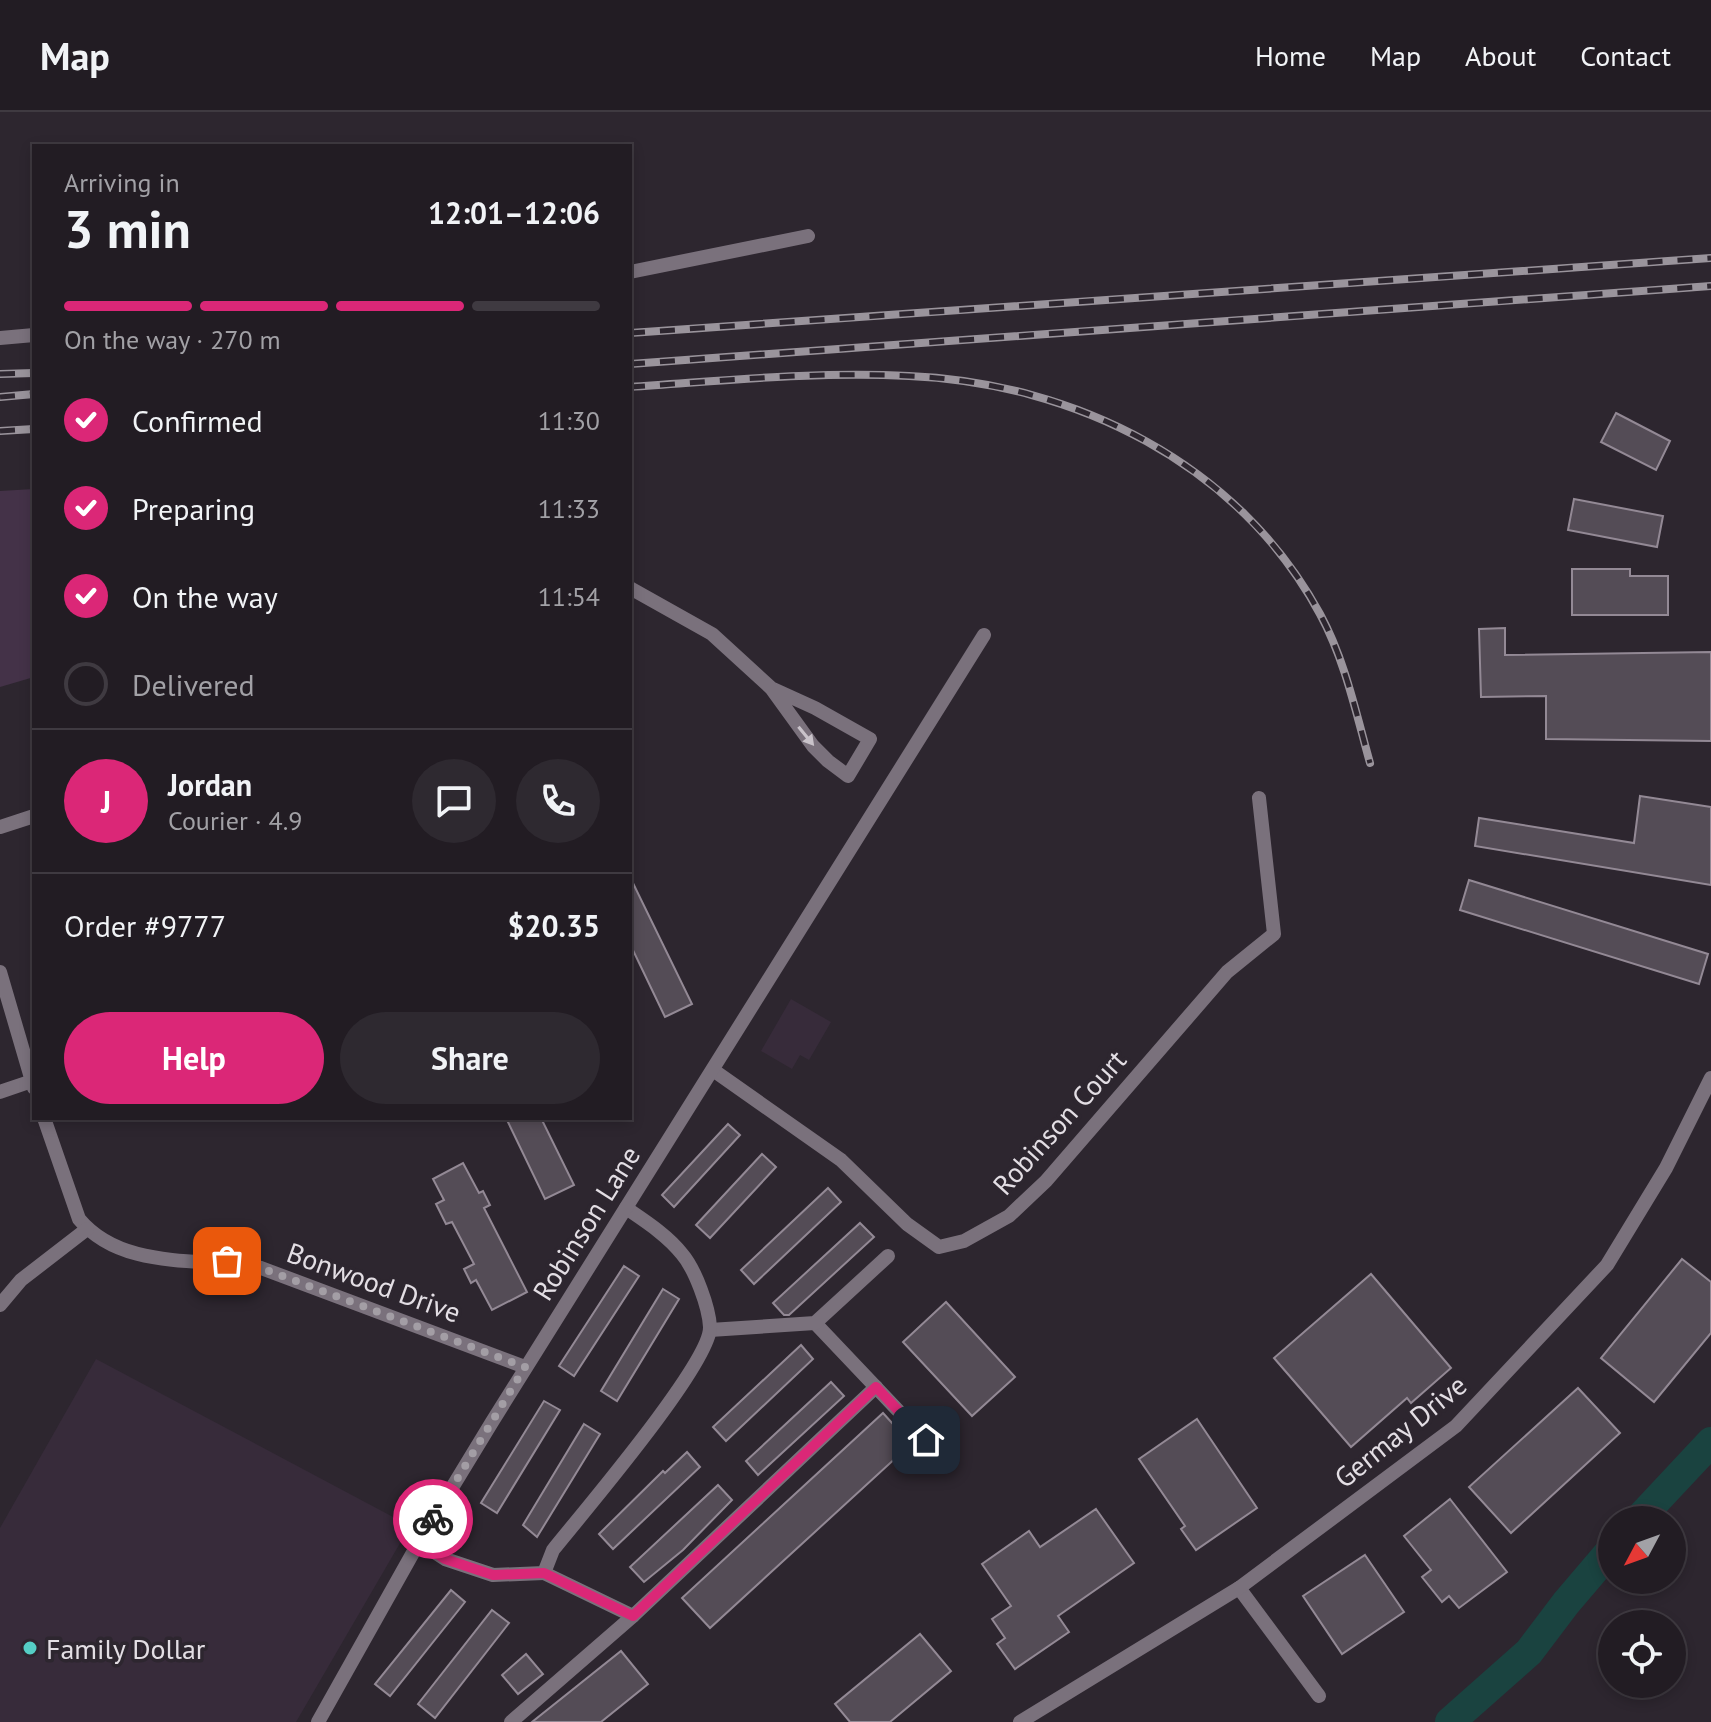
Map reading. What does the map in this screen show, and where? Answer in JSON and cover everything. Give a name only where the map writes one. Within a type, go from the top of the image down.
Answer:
[{"type":"street","points":[[632,272],[808,236]]},
{"type":"street","points":[[0,338],[32,335]]},
{"type":"street","points":[[632,589],[712,634],[771,688],[813,746],[848,776],[870,739],[771,688]]},
{"type":"street","name":"Robinson Lane","points":[[318,1722],[419,1542],[525,1367],[984,635]]},
{"type":"street","name":"Robinson Court","points":[[713,1070],[841,1160],[907,1224],[939,1247],[964,1241],[1009,1216],[1046,1181],[1227,972],[1274,934],[1259,798]]},
{"type":"street","points":[[0,827],[32,817]]},
{"type":"street","points":[[0,972],[32,1081]]},
{"type":"street","name":"Germay Drive","points":[[1020,1722],[1239,1588],[1456,1426],[1607,1265],[1666,1168],[1711,1078]]},
{"type":"street","points":[[0,1092],[32,1084]]},
{"type":"street","points":[[0,1305],[21,1280],[87,1229],[74,1207],[45,1120]]},
{"type":"street","points":[[544,1573],[553,1550],[682,1387],[710,1330],[703,1296],[684,1255],[626,1208]]},
{"type":"street","name":"Bonwood Drive","points":[[87,1229],[127,1251],[157,1258],[227,1261],[261,1268],[525,1367]]},
{"type":"street","points":[[710,1330],[815,1323],[888,1256]]},
{"type":"street","points":[[815,1323],[926,1440]]},
{"type":"street","points":[[511,1722],[633,1616],[876,1387]]},
{"type":"street","points":[[419,1542],[445,1559],[493,1575],[544,1573],[633,1616]]},
{"type":"street","points":[[1239,1588],[1319,1696]]},
{"type":"shaded area","points":[[32,489],[32,678],[0,687],[0,491]]},
{"type":"shaded area","points":[[791,999],[831,1022],[809,1060],[800,1055],[792,1069],[761,1051]]},
{"type":"shaded area","points":[[96,1359],[410,1526],[296,1722],[0,1722],[0,1528]]},
{"type":"building","points":[[1616,413],[1670,441],[1656,470],[1601,442]]},
{"type":"building","points":[[1574,499],[1663,516],[1657,547],[1568,530]]},
{"type":"building","points":[[1572,569],[1630,569],[1630,576],[1668,576],[1668,615],[1572,615]]},
{"type":"building","points":[[1505,628],[1505,655],[1711,652],[1711,741],[1546,739],[1546,696],[1481,697],[1479,629]]},
{"type":"building","points":[[1640,796],[1711,807],[1711,885],[1475,846],[1479,818],[1634,843]]},
{"type":"building","points":[[1469,880],[1708,954],[1699,984],[1460,910]]},
{"type":"building","points":[[632,881],[692,1004],[665,1017],[632,948]]},
{"type":"building","points":[[507,1120],[542,1120],[574,1185],[545,1199]]},
{"type":"building","points":[[728,1124],[740,1135],[674,1207],[662,1195]]},
{"type":"building","points":[[762,1154],[776,1167],[710,1238],[696,1225]]},
{"type":"building","points":[[463,1163],[479,1193],[483,1191],[490,1205],[484,1208],[527,1292],[492,1310],[476,1280],[471,1283],[464,1269],[474,1264],[452,1222],[446,1224],[436,1204],[444,1200],[433,1179]]},
{"type":"building","points":[[828,1188],[841,1202],[754,1284],[741,1270]]},
{"type":"building","points":[[860,1223],[874,1237],[789,1315],[784,1315],[773,1303]]},
{"type":"building","points":[[1682,1259],[1711,1282],[1711,1333],[1654,1402],[1601,1358]]},
{"type":"building","points":[[624,1266],[639,1276],[574,1376],[559,1366]]},
{"type":"building","points":[[1371,1274],[1451,1368],[1411,1403],[1407,1398],[1351,1447],[1274,1358]]},
{"type":"building","points":[[663,1289],[679,1299],[617,1401],[601,1391]]},
{"type":"building","points":[[946,1302],[1015,1377],[972,1416],[903,1342]]},
{"type":"building","points":[[801,1345],[813,1359],[726,1441],[713,1427]]},
{"type":"building","points":[[831,1382],[844,1396],[758,1475],[746,1461]]},
{"type":"building","points":[[1578,1388],[1620,1433],[1511,1533],[1469,1487]]},
{"type":"building","points":[[544,1401],[560,1410],[497,1513],[481,1503]]},
{"type":"building","points":[[883,1413],[911,1444],[710,1628],[682,1598]]},
{"type":"building","points":[[1197,1419],[1257,1508],[1196,1550],[1181,1529],[1185,1526],[1139,1459]]},
{"type":"building","points":[[584,1424],[600,1434],[537,1537],[523,1525]]},
{"type":"building","points":[[687,1452],[700,1467],[613,1549],[599,1534],[663,1471],[665,1473]]},
{"type":"building","points":[[718,1485],[732,1500],[683,1550],[644,1582],[630,1567]]},
{"type":"building","points":[[1450,1499],[1507,1572],[1459,1608],[1449,1596],[1442,1602],[1422,1577],[1431,1570],[1404,1536]]},
{"type":"building","points":[[1096,1509],[1134,1563],[1058,1616],[1069,1632],[1015,1669],[997,1644],[1005,1638],[992,1619],[1011,1606],[982,1564],[1029,1531],[1040,1547]]},
{"type":"building","points":[[1365,1555],[1404,1612],[1342,1654],[1303,1596]]},
{"type":"building","points":[[451,1590],[465,1602],[390,1696],[375,1684]]},
{"type":"building","points":[[492,1610],[509,1623],[435,1718],[418,1704]]},
{"type":"building","points":[[920,1634],[951,1671],[890,1722],[850,1722],[835,1704]]},
{"type":"building","points":[[621,1651],[648,1684],[601,1722],[532,1722]]},
{"type":"building","points":[[526,1654],[543,1674],[518,1694],[502,1675]]},
{"type":"waterway","points":[[1651,1506],[1711,1442]]},
{"type":"waterway","points":[[1450,1722],[1529,1652],[1598,1565]]},
{"type":"railway","points":[[632,333],[1711,258]]},
{"type":"railway","points":[[632,364],[1711,286]]},
{"type":"railway","points":[[0,374],[32,373]]},
{"type":"railway","points":[[632,387],[839,375],[909,376],[971,382],[1032,395],[1091,415],[1146,441],[1198,475],[1245,515],[1286,561],[1329,632],[1349,687],[1370,763]]},
{"type":"railway","points":[[0,397],[32,394]]},
{"type":"railway","points":[[0,431],[32,429]]},
{"type":"way so far","points":[[227,1261],[261,1268],[525,1367],[433,1519]]},
{"type":"place","name":"Family Dollar","points":[[30,1648]]},
{"type":"route","points":[[433,1519],[419,1542],[445,1559],[493,1575],[544,1573],[633,1616],[876,1387],[926,1440]]}]
